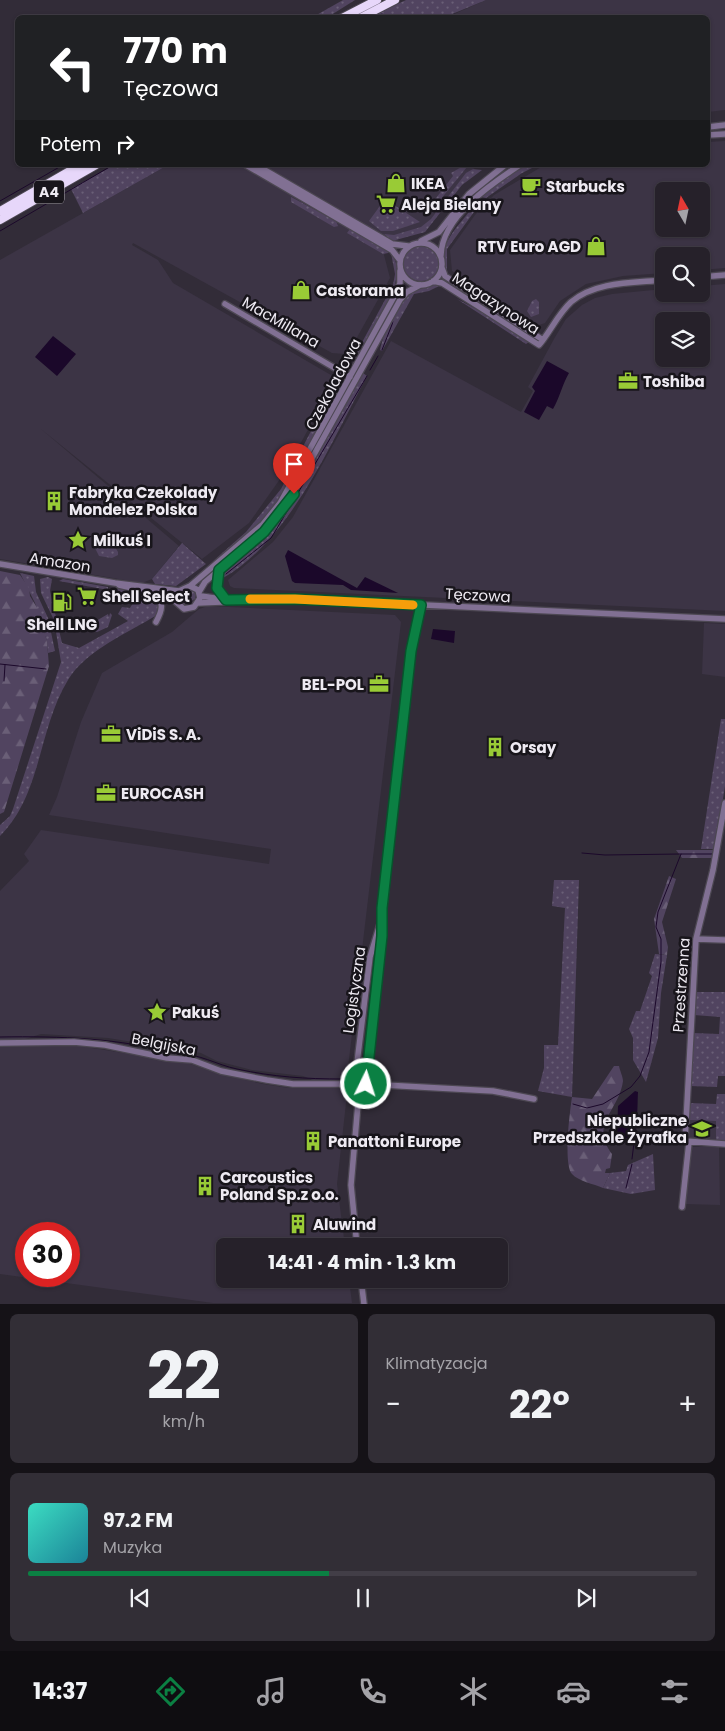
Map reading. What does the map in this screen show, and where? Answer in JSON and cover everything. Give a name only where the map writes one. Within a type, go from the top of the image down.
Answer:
[{"type":"highway","points":[[348,15],[377,0]]},
{"type":"highway","points":[[366,15],[395,0]]},
{"type":"highway","name":"A4","points":[[0,211],[77,167]]},
{"type":"highway","name":"A4","points":[[0,220],[93,167]]},
{"type":"street","points":[[710,127],[725,125]]},
{"type":"street","points":[[710,136],[725,134]]},
{"type":"street","points":[[250,167],[343,219],[392,250],[400,259]]},
{"type":"street","points":[[259,167],[291,189]]},
{"type":"street","points":[[343,219],[394,245],[408,246],[438,232],[469,194],[503,167]]},
{"type":"street","points":[[408,246],[400,259],[400,271],[408,281],[420,285],[433,281],[442,268],[444,237],[463,212],[485,189],[517,167]]},
{"type":"street","points":[[417,242],[433,246],[442,260]]},
{"type":"street","name":"Magazynowa","points":[[442,268],[445,276],[543,340]]},
{"type":"street","name":"Czekoladowa","points":[[190,586],[263,524],[280,503],[398,289],[400,271]]},
{"type":"street","points":[[710,276],[725,275]]},
{"type":"street","name":"Magazynowa","points":[[433,281],[442,283],[539,346],[572,302],[585,294],[613,285],[655,281]]},
{"type":"street","name":"Czekoladowa","points":[[200,594],[203,584],[264,532],[286,507],[400,300],[407,292],[420,285]]},
{"type":"street","name":"MacMillana","points":[[225,304],[350,377]]},
{"type":"street","name":"Amazon","points":[[0,564],[115,583],[179,591]]},
{"type":"street","points":[[219,570],[217,588],[227,600]]},
{"type":"street","name":"Amazon","points":[[115,583],[176,598]]},
{"type":"street","points":[[200,594],[198,603],[192,608],[184,609],[176,602],[179,591],[190,586],[200,594],[227,600]]},
{"type":"street","points":[[153,592],[162,603],[162,608],[156,622]]},
{"type":"street","name":"Tęczowa","points":[[198,603],[227,600],[295,599],[725,619]]},
{"type":"street","name":"Logistyczna","points":[[366,1084],[382,936],[381,922],[411,651],[421,605]]},
{"type":"street","name":"Przestrzenna","points":[[682,1207],[687,1142],[696,939],[713,870],[725,803]]},
{"type":"street","name":"Logistyczna","points":[[352,1084],[354,1068],[358,1063],[370,957],[381,922]]},
{"type":"street","points":[[696,939],[725,940]]},
{"type":"street","name":"Belgijska","points":[[0,1042],[74,1042],[105,1045],[167,1058],[192,1060],[221,1071],[266,1080],[293,1084],[352,1084]]},
{"type":"street","points":[[358,1063],[363,1062],[367,1066]]},
{"type":"street","points":[[352,1084],[354,1090],[359,1092]]},
{"type":"street","points":[[359,1092],[364,1090],[366,1084],[493,1091],[534,1099]]},
{"type":"street","points":[[356,1238],[351,1199],[351,1171],[359,1092]]},
{"type":"street","points":[[687,1142],[725,1144]]},
{"type":"street","points":[[362,1288],[364,1304]]},
{"type":"shaded area","points":[[486,0],[725,0],[725,110],[710,112],[710,15],[452,15]]},
{"type":"shaded area","points":[[725,141],[725,268],[710,269],[710,247],[655,247],[655,274],[623,276],[586,284],[560,301],[545,323],[536,326],[452,271],[450,250],[475,215],[494,195],[541,167],[710,167],[710,142]]},
{"type":"shaded area","points":[[164,167],[472,167],[477,171],[462,184],[425,232],[417,231],[392,242],[384,255],[390,278],[350,350],[345,354],[332,353],[133,243],[132,245],[158,260],[173,283],[336,378],[285,472],[249,523],[202,559],[41,429],[179,546],[152,579],[142,583],[0,559],[0,260]]},
{"type":"shaded area","points":[[725,284],[725,611],[234,588],[230,586],[228,580],[273,542],[293,517],[391,341],[521,412],[533,391],[528,387],[566,319],[582,305],[595,298],[612,294],[655,290],[655,302],[710,302],[710,285]]},
{"type":"shaded area","points":[[53,336],[76,354],[57,376],[35,357]]},
{"type":"shaded area","points":[[547,361],[569,373],[553,409],[547,406],[539,420],[524,412],[535,391],[532,387]]},
{"type":"shaded area","points":[[288,550],[357,588],[365,577],[398,593],[351,590],[343,585],[295,583],[292,581],[285,556]]},
{"type":"shaded area","points":[[208,606],[395,615],[401,622],[347,1076],[339,1081],[315,1081],[303,1076],[252,1070],[217,1061],[201,1053],[108,1038],[41,1034],[25,1039],[0,1040],[0,891],[29,861],[24,854],[41,830],[269,864],[271,849],[49,815],[57,797],[81,722],[102,673],[172,632],[199,609]]},
{"type":"shaded area","points":[[704,623],[725,624],[725,677],[702,674]]},
{"type":"shaded area","points":[[433,629],[455,631],[454,643],[431,639]]},
{"type":"shaded area","points":[[73,1045],[188,1063],[216,1073],[263,1084],[289,1088],[342,1088],[347,1094],[337,1184],[344,1238],[216,1238],[216,1288],[350,1288],[352,1303],[213,1303],[80,1285],[80,1222],[15,1222],[15,1276],[0,1274],[0,1046]]},
{"type":"shaded area","points":[[635,1091],[638,1092],[635,1128],[630,1138],[617,1138],[618,1106]]},
{"type":"shaded area","name":"Niepubliczne Przedszkole Żyrafka","points":[[688,1120],[716,1121],[716,1140],[689,1140],[687,1137]]},
{"type":"shaded area","points":[[719,1146],[720,1205],[685,1204],[691,1147]]},
{"type":"green space","points":[[343,0],[355,0],[331,15],[317,15]]},
{"type":"green space","points":[[406,0],[486,0],[450,15],[374,15]]},
{"type":"green space","points":[[110,167],[164,167],[83,213],[71,189]]},
{"type":"green space","points":[[462,167],[467,167],[427,216],[423,215],[453,176],[451,173]]},
{"type":"green space","points":[[523,167],[534,167],[486,198],[481,197],[507,176]]},
{"type":"green space","points":[[473,169],[482,170],[462,185],[425,232],[392,241],[384,234],[394,235],[421,227],[431,219],[466,173]]},
{"type":"green space","points":[[291,197],[336,221],[338,226],[334,227],[291,202]]},
{"type":"green space","points":[[385,199],[420,222],[393,231],[381,231],[369,221]]},
{"type":"green space","points":[[482,201],[447,249],[447,274],[443,267],[442,259],[446,244],[472,208]]},
{"type":"green space","points":[[350,229],[389,251],[388,253],[383,254],[347,233]]},
{"type":"green space","points":[[421,245],[428,246],[434,250],[438,256],[438,270],[434,276],[428,280],[421,281],[414,280],[408,276],[404,270],[403,263],[404,256],[408,250],[414,246]]},
{"type":"green space","points":[[391,253],[396,264],[396,278],[392,293],[377,324],[353,362],[393,285],[395,274]]},
{"type":"green space","points":[[433,284],[441,285],[429,291],[414,294],[382,351],[380,350],[390,320],[398,306],[414,291]]},
{"type":"green space","points":[[457,299],[482,312],[529,342],[526,344]]},
{"type":"green space","points":[[536,299],[539,302],[539,314],[531,317],[527,311],[532,301]]},
{"type":"green space","points":[[363,373],[367,376],[339,430],[307,488],[289,515],[269,540],[247,561],[223,578],[221,586],[219,586],[220,577],[265,539],[279,521]]},
{"type":"green space","points":[[325,404],[328,405],[321,426],[279,500],[259,524],[212,562],[246,532],[281,489]]},
{"type":"green space","points":[[99,540],[103,547],[112,542],[118,555],[112,558],[99,556],[95,548]]},
{"type":"green space","points":[[182,543],[206,564],[176,586],[155,584],[152,579]]},
{"type":"green space","points":[[0,571],[20,575],[29,588],[30,596],[39,611],[47,642],[49,666],[4,812],[0,814]]},
{"type":"green space","points":[[20,573],[34,576],[36,592],[48,618],[55,651],[48,653],[47,642],[35,603]]},
{"type":"green space","points":[[48,577],[52,579],[50,591],[62,643],[79,648],[128,621],[118,614],[122,607],[130,608],[133,603],[129,596],[117,594],[118,588],[153,594],[160,601],[157,615],[96,651],[76,669],[68,680],[58,699],[24,801],[14,819],[0,836],[0,825],[10,816],[13,809],[61,662],[54,620],[41,593],[40,579]]},
{"type":"green space","points":[[63,579],[108,587],[108,590],[59,581]]},
{"type":"green space","points":[[192,589],[196,594],[195,599],[183,605],[180,601],[181,595]]},
{"type":"green space","points":[[110,613],[112,615],[108,627],[97,632],[84,628],[108,614],[109,617]]},
{"type":"green space","points":[[721,719],[725,719],[725,786],[715,849],[701,849]]},
{"type":"green space","points":[[676,850],[714,850],[712,858],[682,858]]},
{"type":"green space","points":[[669,876],[676,879],[662,922],[668,947],[667,955],[659,954],[654,919]]},
{"type":"green space","points":[[554,880],[579,880],[572,1097],[538,1091],[544,1068],[544,1045],[558,1045],[565,908],[552,906]]},
{"type":"green space","points":[[655,954],[667,955],[661,993],[658,1038],[646,1082],[633,1060],[633,1038],[629,1029],[636,1011],[640,1011],[652,976],[649,973]]},
{"type":"green space","points":[[695,992],[725,992],[725,1076],[718,1076],[717,1087],[690,1086],[693,1033],[719,1034],[720,1017],[694,1015]]},
{"type":"green space","points":[[361,1065],[365,1070],[363,1086],[359,1089],[355,1086],[357,1068]]},
{"type":"green space","points":[[614,1066],[619,1066],[623,1081],[620,1092],[604,1126],[603,1134],[612,1154],[610,1168],[606,1169],[605,1173],[610,1173],[603,1188],[572,1174],[568,1160],[569,1124],[572,1097],[592,1099]]},
{"type":"green space","points":[[717,1094],[725,1094],[725,1140],[716,1140],[716,1121],[688,1120],[689,1103],[716,1104]]},
{"type":"green space","points":[[653,1154],[655,1190],[631,1194],[603,1188],[610,1173],[626,1171],[628,1165]]},
{"type":"waterway","points":[[0,201],[60,167]]},
{"type":"waterway","points":[[0,231],[110,167]]},
{"type":"waterway","points":[[382,350],[393,322]]},
{"type":"waterway","points":[[370,370],[378,356]]},
{"type":"waterway","points":[[226,574],[271,538],[367,376]]},
{"type":"waterway","points":[[0,664],[46,669]]},
{"type":"waterway","points":[[4,681],[5,665]]},
{"type":"waterway","points":[[582,853],[605,855],[681,854]]},
{"type":"waterway","points":[[573,1104],[587,1108],[603,1104],[631,1087],[640,1076],[649,1052],[661,962],[661,939],[656,927],[658,912],[681,854],[714,854]]},
{"type":"waterway","points":[[0,1037],[45,1037],[112,1041],[178,1054],[193,1055],[251,1072],[303,1078],[343,1079]]},
{"type":"waterway","points":[[632,1159],[637,1119]]},
{"type":"waterway","points":[[626,1188],[632,1164]]},
{"type":"slow traffic","points":[[250,599],[295,599],[413,605]]},
{"type":"place","name":"IKEA","points":[[396,183]]},
{"type":"place","name":"Starbucks","points":[[531,186]]},
{"type":"place","name":"Aleja Bielany","points":[[386,204]]},
{"type":"place","name":"RTV Euro AGD","points":[[596,246]]},
{"type":"place","name":"Castorama","points":[[301,290]]},
{"type":"place","name":"Toshiba","points":[[628,381]]},
{"type":"place","name":"Fabryka Czekolady Mondelez Polska","points":[[54,501]]},
{"type":"place","name":"Milkuś I","points":[[78,540]]},
{"type":"place","name":"Shell Select","points":[[87,596]]},
{"type":"place","name":"Shell LNG","points":[[62,602]]},
{"type":"place","name":"BEL-POL","points":[[379,684]]},
{"type":"place","name":"ViDiS S. A.","points":[[111,734]]},
{"type":"place","name":"Orsay","points":[[495,747]]},
{"type":"place","name":"EUROCASH","points":[[106,793]]},
{"type":"place","name":"Pakuś","points":[[157,1012]]},
{"type":"place","name":"Niepubliczne Przedszkole Żyrafka","points":[[702,1129]]},
{"type":"place","name":"Panattoni Europe","points":[[313,1141]]},
{"type":"place","name":"Carcoustics Poland Sp.z o.o.","points":[[205,1186]]},
{"type":"place","name":"Aluwind","points":[[298,1224]]},
{"type":"route","points":[[294,494],[271,526],[219,570],[217,588],[226,600],[295,599],[421,605],[409,665],[382,908],[382,936],[366,1084]]}]
